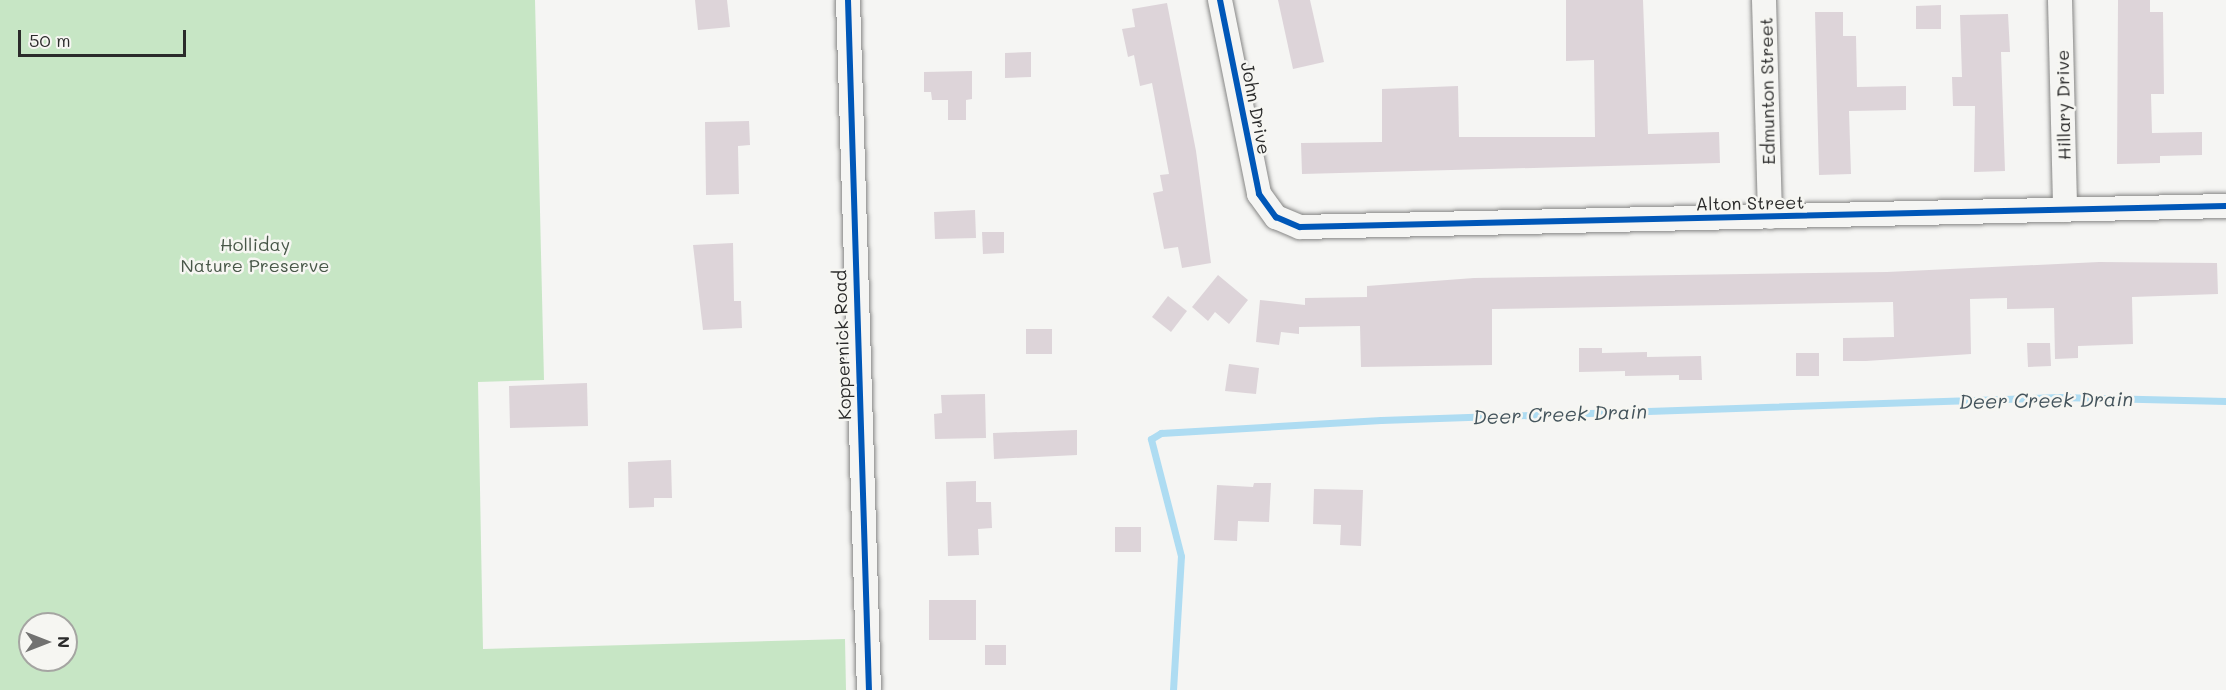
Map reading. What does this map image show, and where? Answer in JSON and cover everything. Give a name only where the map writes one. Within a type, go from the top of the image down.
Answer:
[{"type":"street","name":"Koppernick Road","points":[[848,0],[869,690]]},
{"type":"street","name":"John Drive","points":[[1220,0],[1256,183],[1264,204],[1276,217]]},
{"type":"street","name":"Edmunton Street","points":[[1764,0],[1770,217]]},
{"type":"street","name":"Hillary Drive","points":[[2060,0],[2065,210]]},
{"type":"street","name":"Alton Street","points":[[1276,217],[1300,227],[1332,228],[2226,206]]},
{"type":"green space","name":"Holliday Nature Preserve","points":[[0,0],[535,0],[544,380],[478,382],[483,649],[845,639],[846,690],[0,690]]},
{"type":"building","points":[[695,0],[727,0],[730,27],[698,30]]},
{"type":"building","points":[[1278,0],[1310,0],[1324,62],[1293,69]]},
{"type":"building","points":[[1566,0],[1643,0],[1648,134],[1719,132],[1720,163],[1302,174],[1301,143],[1382,142],[1382,89],[1458,86],[1459,137],[1595,137],[1594,60],[1566,61]]},
{"type":"building","points":[[2118,0],[2150,0],[2150,12],[2163,12],[2164,94],[2151,94],[2152,133],[2202,132],[2202,155],[2160,156],[2160,163],[2117,164]]},
{"type":"building","points":[[1167,3],[1196,151],[1211,263],[1182,268],[1178,247],[1164,249],[1153,193],[1163,191],[1160,175],[1169,174],[1152,83],[1140,86],[1134,55],[1128,57],[1122,29],[1135,27],[1132,9]]},
{"type":"building","points":[[1941,5],[1941,29],[1916,29],[1916,6]]},
{"type":"building","points":[[1815,12],[1843,12],[1843,36],[1856,36],[1857,87],[1906,86],[1906,110],[1849,111],[1851,174],[1819,175]]},
{"type":"building","points":[[2008,14],[2010,52],[2001,52],[2005,171],[1974,172],[1975,106],[1953,106],[1952,77],[1962,77],[1960,15]]},
{"type":"building","points":[[1031,52],[1031,77],[1005,78],[1005,53]]},
{"type":"building","points":[[972,71],[972,99],[966,100],[966,120],[948,120],[948,100],[932,100],[931,92],[924,92],[924,72]]},
{"type":"building","points":[[749,121],[750,145],[738,146],[739,194],[706,195],[705,122]]},
{"type":"building","points":[[975,210],[976,238],[935,239],[934,212]]},
{"type":"building","points":[[982,232],[1004,232],[1004,253],[983,254]]},
{"type":"building","points":[[733,243],[734,301],[741,301],[742,328],[703,330],[693,245]]},
{"type":"building","points":[[2099,262],[2217,263],[2218,294],[2132,297],[2133,344],[2078,346],[2078,358],[2055,359],[2054,308],[2007,309],[2007,298],[1970,299],[1971,354],[1866,361],[1843,361],[1843,338],[1894,337],[1893,302],[1492,309],[1492,365],[1361,367],[1360,326],[1299,327],[1299,334],[1281,332],[1279,345],[1256,342],[1260,300],[1305,305],[1305,298],[1367,297],[1367,286],[1474,278],[1887,272]]},
{"type":"building","points":[[1218,275],[1248,300],[1229,324],[1215,312],[1208,321],[1192,307]]},
{"type":"building","points":[[1168,296],[1187,311],[1171,332],[1152,317]]},
{"type":"building","points":[[1026,329],[1052,329],[1052,354],[1026,354]]},
{"type":"building","points":[[2027,343],[2050,343],[2051,366],[2028,367]]},
{"type":"building","points":[[1579,348],[1602,348],[1602,353],[1647,352],[1647,357],[1701,356],[1702,380],[1679,380],[1679,375],[1625,376],[1625,371],[1579,372]]},
{"type":"building","points":[[1796,353],[1819,353],[1819,376],[1796,376]]},
{"type":"building","points":[[1229,364],[1259,368],[1256,394],[1225,391]]},
{"type":"building","points":[[587,383],[588,426],[510,428],[509,386]]},
{"type":"building","points":[[985,394],[986,438],[935,439],[934,414],[942,413],[941,395]]},
{"type":"building","points":[[1077,430],[1077,455],[994,459],[993,433]]},
{"type":"building","points":[[671,460],[672,498],[654,498],[654,507],[629,508],[628,462]]},
{"type":"building","points":[[976,481],[976,502],[991,502],[992,528],[978,529],[979,555],[948,556],[946,482]]},
{"type":"building","points":[[1254,483],[1271,483],[1269,522],[1238,521],[1237,541],[1214,540],[1217,485],[1253,487]]},
{"type":"building","points":[[1314,489],[1363,490],[1361,546],[1340,545],[1341,525],[1313,524]]},
{"type":"building","points":[[1115,527],[1141,527],[1141,552],[1115,552]]},
{"type":"building","points":[[929,600],[976,600],[976,640],[929,640]]},
{"type":"building","points":[[985,645],[1006,645],[1006,665],[985,665]]},
{"type":"waterway","name":"Deer Creek Drain","points":[[1173,690],[1181,556],[1151,439],[1161,433],[1381,420],[2059,397],[2226,401]]},
{"type":"cycle path","points":[[848,0],[869,690]]},
{"type":"cycle path","points":[[1220,0],[1259,194],[1276,217],[1300,227],[2226,206]]}]
